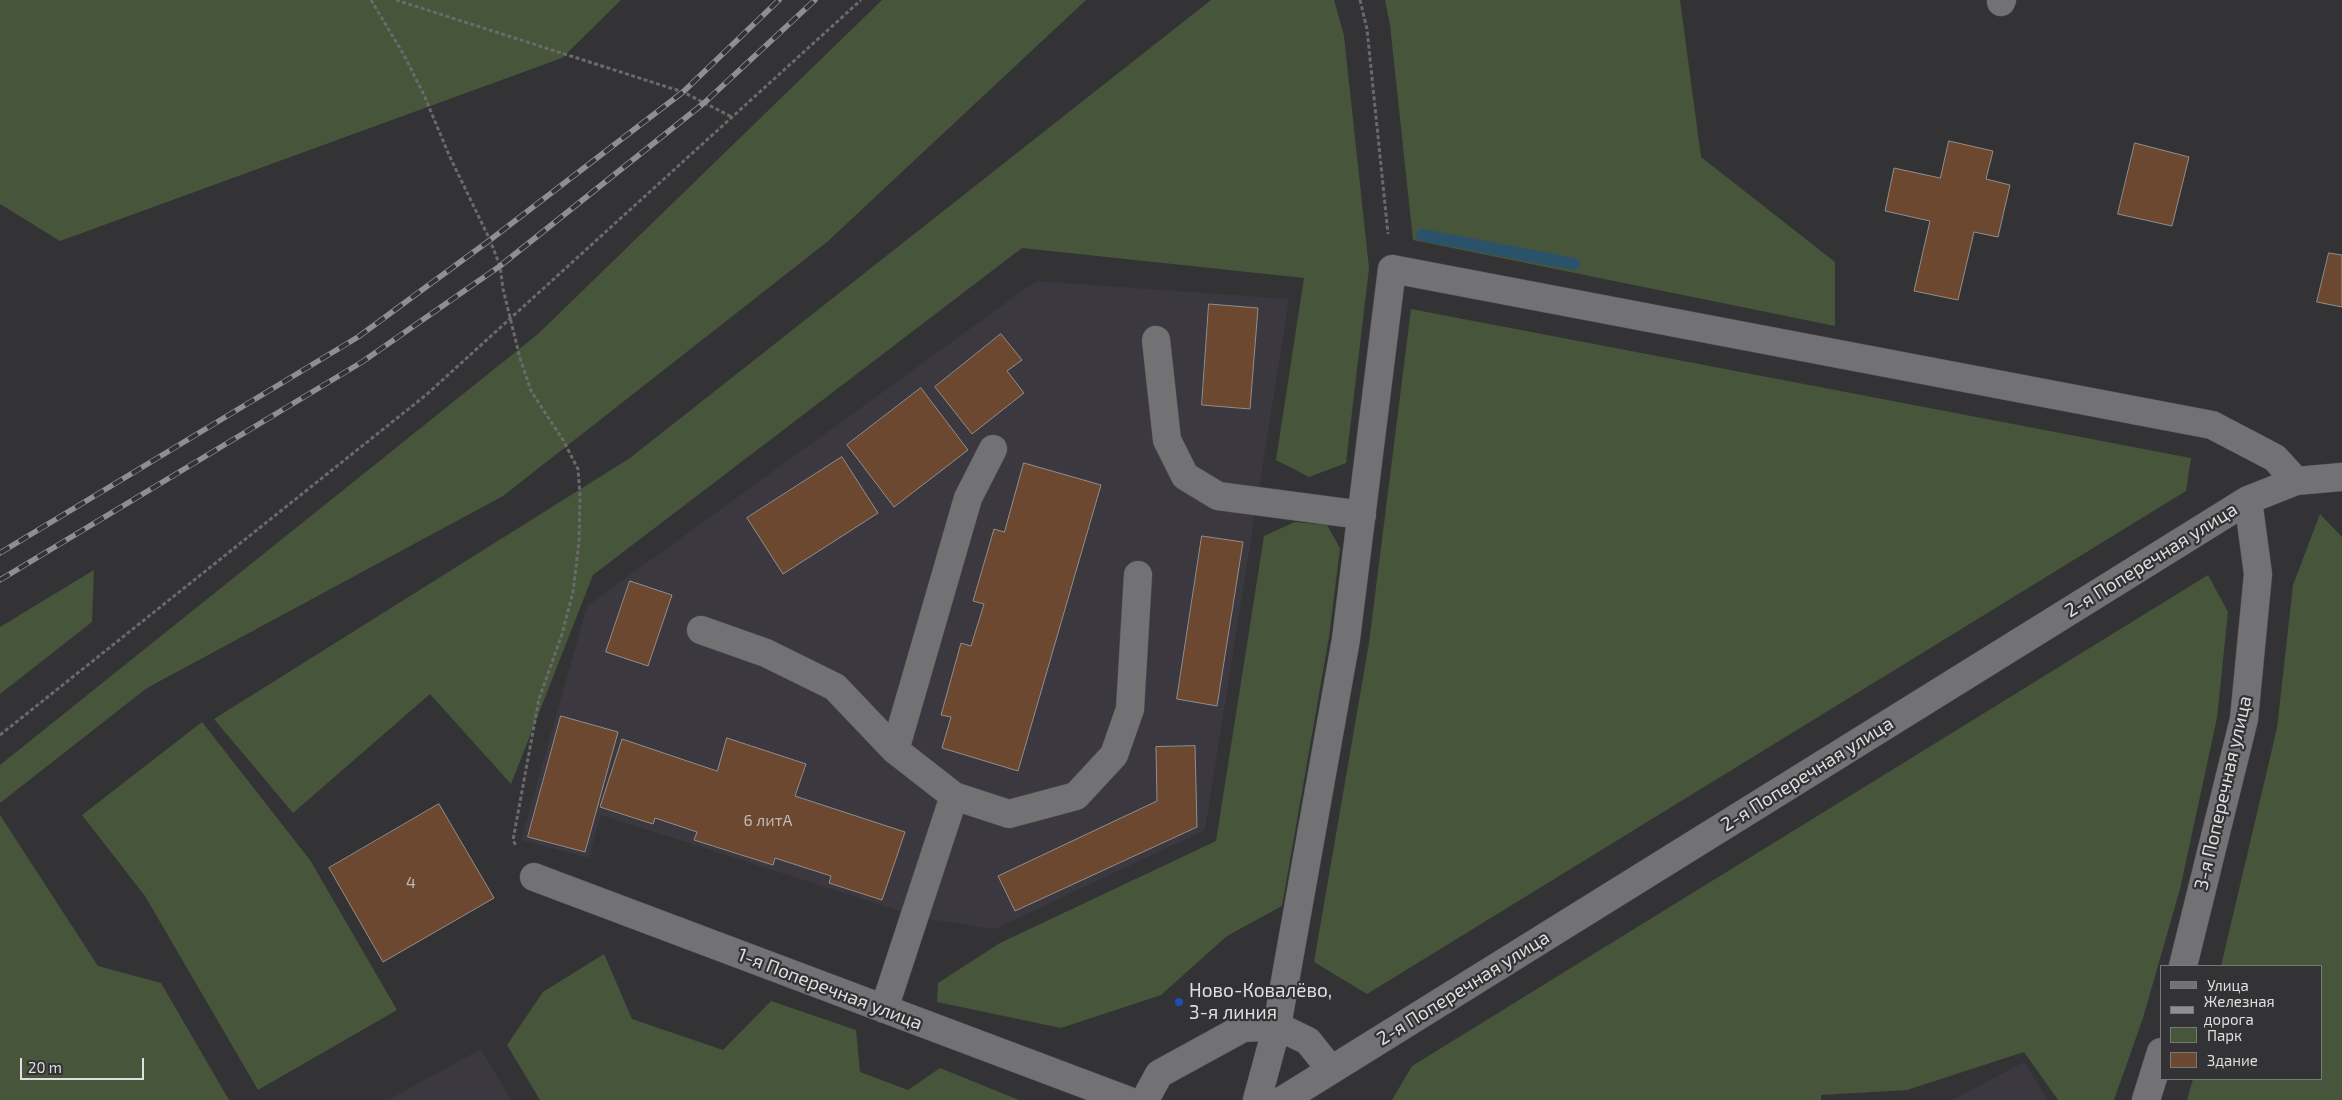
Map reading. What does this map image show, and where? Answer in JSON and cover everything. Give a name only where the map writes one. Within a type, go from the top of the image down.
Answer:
[{"type":"street","points":[[1257,1100],[1277,1026],[1346,639],[1392,269],[2212,425],[2275,458],[2296,481]]},
{"type":"street","points":[[1156,340],[1167,440],[1185,476],[1218,496],[1362,515]]},
{"type":"street","points":[[895,750],[968,498],[993,449]]},
{"type":"street","name":"2-я Поперечная улица","points":[[1283,1100],[2248,500],[2296,481],[2342,477]]},
{"type":"street","name":"3-я Поперечная улица","points":[[2183,965],[2244,720],[2258,574],[2248,500]]},
{"type":"street","points":[[701,630],[766,653],[835,687],[895,750],[954,796],[1010,814],[1076,796],[1114,755],[1130,709],[1138,575]]},
{"type":"street","points":[[884,1009],[954,796]]},
{"type":"street","name":"1-я Поперечная улица","points":[[534,877],[1127,1100]]},
{"type":"street","points":[[1145,1100],[1159,1074],[1243,1028],[1277,1026],[1308,1041],[1331,1070]]},
{"type":"street","points":[[2146,1100],[2160,1055]]},
{"type":"path","points":[[371,0],[404,55],[424,95],[449,155],[490,240],[500,266],[520,358],[531,391],[563,440],[578,469],[580,495],[579,542],[573,592],[562,634],[539,699],[513,840],[534,877]]},
{"type":"path","points":[[396,0],[683,92],[732,117]]},
{"type":"path","points":[[0,735],[426,395],[861,0]]},
{"type":"path","points":[[1360,0],[1367,29],[1392,269]]},
{"type":"shaded area","points":[[1036,281],[1289,299],[1205,830],[995,929],[922,918],[601,815],[589,858],[521,840],[587,606]]},
{"type":"shaded area","points":[[481,1049],[511,1100],[388,1100]]},
{"type":"shaded area","points":[[2024,1062],[2048,1100],[1952,1100]]},
{"type":"green space","points":[[0,0],[621,0],[562,58],[60,241],[0,204]]},
{"type":"green space","points":[[882,0],[1086,0],[827,242],[503,496],[147,688],[0,803],[0,765],[538,334]]},
{"type":"green space","points":[[1211,0],[1334,0],[1344,36],[1369,268],[1346,463],[1309,477],[1276,460],[1304,278],[1022,248],[593,575],[511,784],[430,694],[293,813],[214,719],[630,458]]},
{"type":"green space","points":[[1385,0],[1680,0],[1701,157],[1835,262],[1835,326],[1413,240],[1390,25]]},
{"type":"green space","points":[[1411,309],[2191,458],[2186,491],[1367,994],[1314,962],[1369,643]]},
{"type":"green space","points":[[2320,514],[2342,537],[2342,1100],[2187,1100],[2193,1080],[2322,1080],[2322,965],[2221,965],[2277,728],[2293,585]]},
{"type":"green space","points":[[1295,522],[1327,525],[1340,548],[1329,637],[1282,906],[1227,936],[1161,995],[1061,1028],[937,1002],[938,983],[1000,943],[1216,841],[1264,536]]},
{"type":"green space","points":[[94,570],[92,622],[0,694],[0,627]]},
{"type":"green space","points":[[2208,575],[2228,612],[2217,718],[2180,889],[2143,1018],[2114,1100],[2058,1100],[2024,1052],[1907,1090],[1821,1095],[1821,1100],[1392,1100],[1412,1066]]},
{"type":"green space","points":[[202,722],[310,860],[397,1010],[258,1090],[145,896],[82,815]]},
{"type":"green space","points":[[0,815],[98,966],[161,983],[229,1100],[0,1100]]},
{"type":"green space","points":[[604,954],[632,1019],[723,1050],[771,1001],[856,1030],[860,1072],[908,1090],[940,1068],[1019,1100],[540,1100],[507,1045],[543,992]]},
{"type":"building","points":[[1949,141],[1993,151],[1986,179],[2010,185],[1998,237],[1974,232],[1958,300],[1914,291],[1930,221],[1885,211],[1894,168],[1940,178]]},
{"type":"building","points":[[2135,143],[2189,157],[2172,226],[2118,214]]},
{"type":"building","points":[[2329,253],[2342,255],[2342,307],[2317,302]]},
{"type":"building","points":[[1209,304],[1258,308],[1250,409],[1202,405]]},
{"type":"building","points":[[1001,334],[1022,360],[1007,371],[1024,393],[972,434],[935,387]]},
{"type":"building","points":[[921,388],[968,450],[894,507],[847,445]]},
{"type":"building","points":[[842,457],[878,513],[783,574],[747,518]]},
{"type":"building","points":[[1024,463],[1101,485],[1018,771],[942,748],[951,717],[941,715],[961,643],[971,646],[984,604],[973,601],[994,529],[1004,532]]},
{"type":"building","points":[[1202,536],[1243,542],[1217,706],[1177,699]]},
{"type":"building","points":[[630,581],[672,595],[648,666],[606,652]]},
{"type":"building","points":[[561,716],[618,732],[585,852],[528,837]]},
{"type":"building","points":[[727,738],[806,764],[795,796],[905,832],[882,900],[829,883],[831,876],[775,858],[773,865],[694,840],[697,832],[655,818],[653,824],[600,807],[622,739],[717,771]]},
{"type":"building","points":[[1195,746],[1197,827],[1015,911],[998,876],[1157,801],[1156,747]]},
{"type":"building","points":[[439,804],[494,898],[383,962],[329,868]]},
{"type":"waterway","points":[[1422,235],[1574,264]]},
{"type":"railway","points":[[0,553],[358,337],[490,240],[683,92],[779,0]]},
{"type":"railway","points":[[0,580],[362,362],[500,266],[704,103],[815,0]]},
{"type":"place","name":"Ново-Ковалёво, 3-я линия","points":[[1179,1002]]}]
